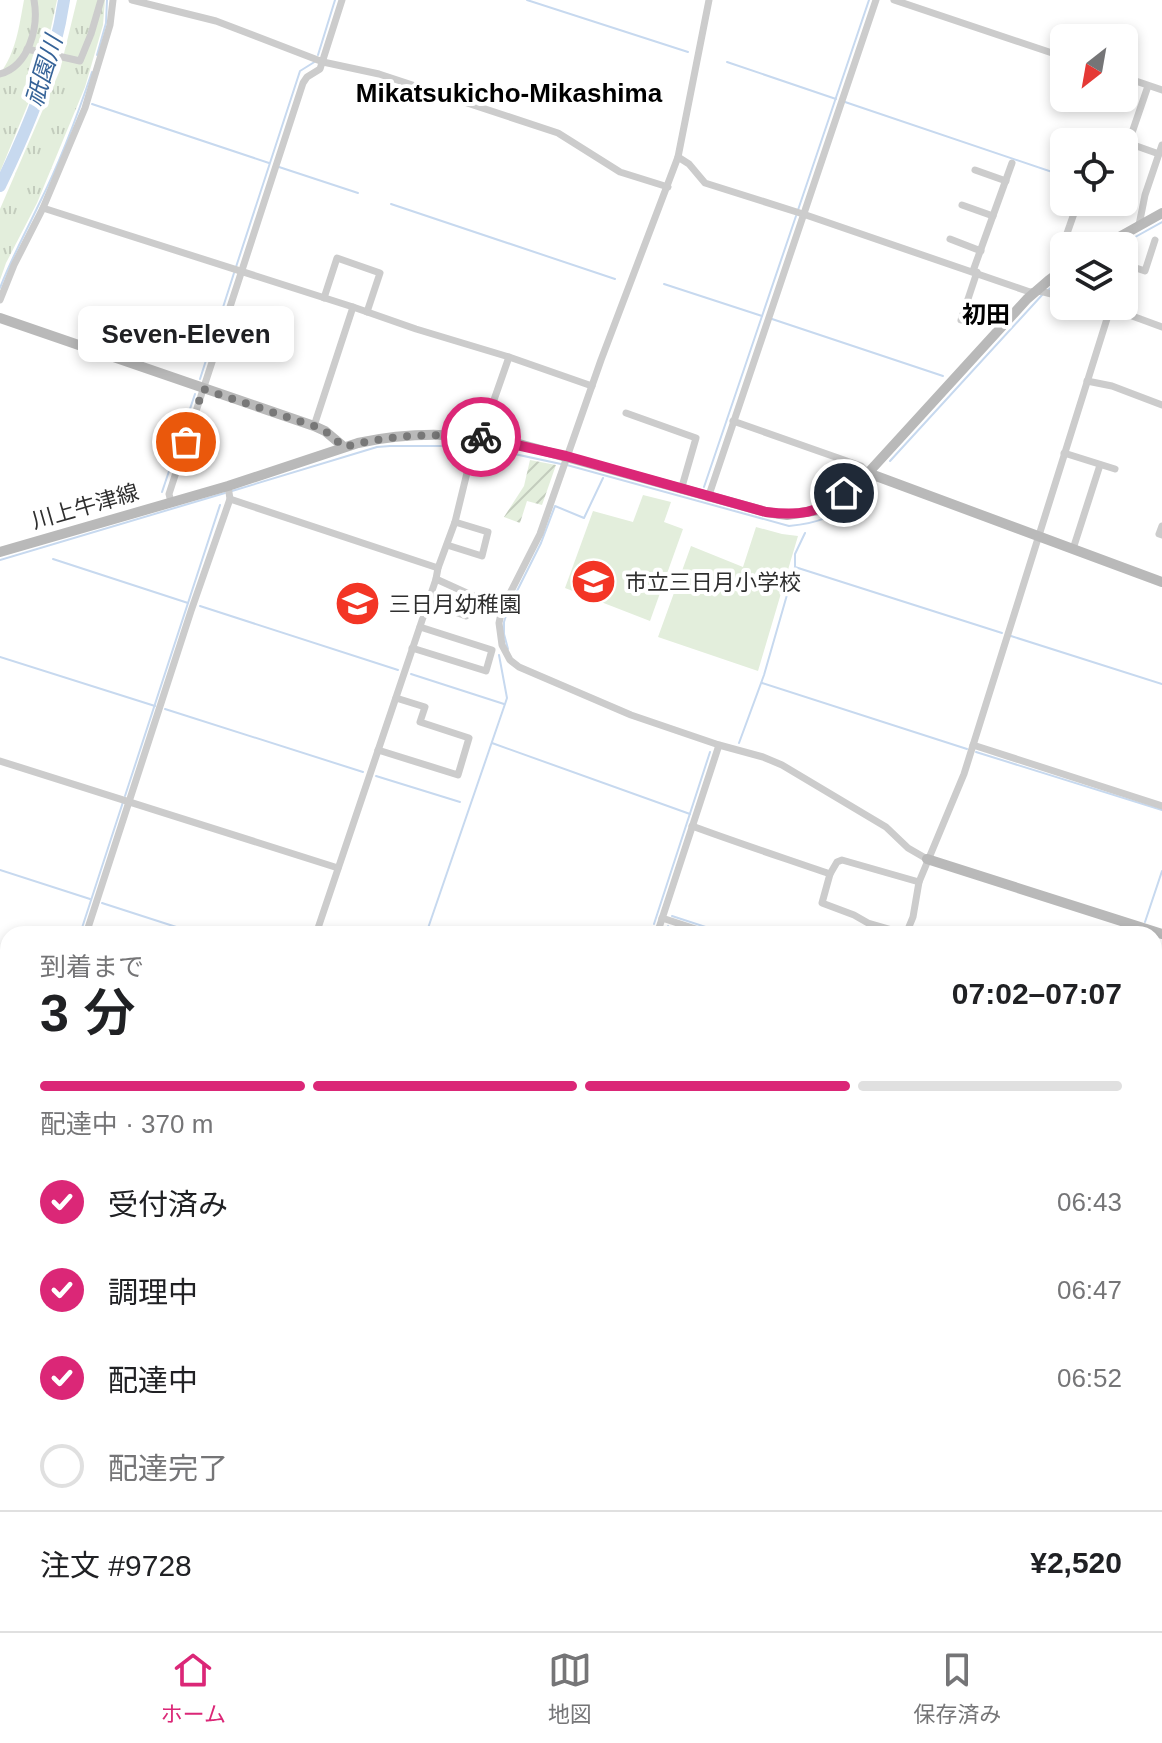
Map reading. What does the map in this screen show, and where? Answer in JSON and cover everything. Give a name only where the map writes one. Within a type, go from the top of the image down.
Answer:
[{"type":"main road","points":[[1127,232],[1162,213]]},
{"type":"main road","name":"川上牛津線","points":[[0,552],[228,486],[344,447],[399,436],[448,435],[766,512],[787,515],[819,510],[831,504],[868,473],[1050,284]]},
{"type":"main road","points":[[0,318],[314,426],[344,447]]},
{"type":"main road","points":[[868,473],[1162,582]]},
{"type":"main road","points":[[927,859],[1137,926]]},
{"type":"street","points":[[0,74],[10,71],[20,62],[27,49],[36,22],[37,0]]},
{"type":"street","points":[[27,49],[80,61],[101,0]]},
{"type":"street","points":[[0,300],[85,108],[110,25],[113,0]]},
{"type":"street","points":[[132,0],[216,21],[323,62],[379,74],[558,133],[620,172],[668,187]]},
{"type":"street","points":[[171,502],[169,494],[303,83],[320,69],[342,0]]},
{"type":"street","points":[[709,0],[678,157],[540,534],[502,609],[499,623],[502,645],[515,664],[631,715],[763,757],[794,771],[886,827],[913,852],[927,859]]},
{"type":"street","points":[[708,498],[876,0]]},
{"type":"street","points":[[894,0],[1050,52]]},
{"type":"street","points":[[1138,82],[1162,90]]},
{"type":"street","points":[[1133,128],[1148,86]]},
{"type":"street","points":[[1139,225],[1145,195],[1162,145]]},
{"type":"street","points":[[1138,147],[1159,154]]},
{"type":"street","points":[[678,157],[689,164],[705,183],[1030,292],[1050,294]]},
{"type":"street","points":[[961,320],[1012,163]]},
{"type":"street","points":[[975,170],[1006,181]]},
{"type":"street","points":[[962,205],[993,216]]},
{"type":"street","points":[[43,208],[592,386]]},
{"type":"street","points":[[950,239],[981,251]]},
{"type":"street","points":[[1138,268],[1145,271],[1155,240]]},
{"type":"street","points":[[324,298],[337,258],[380,273],[367,312]]},
{"type":"street","points":[[314,426],[353,307]]},
{"type":"street","points":[[1138,317],[1162,327]]},
{"type":"street","points":[[909,926],[927,859],[964,774],[1105,320]]},
{"type":"street","points":[[319,926],[455,522],[476,443],[509,357]]},
{"type":"street","points":[[1087,381],[1112,386],[1162,405]]},
{"type":"street","points":[[626,413],[696,438],[681,490]]},
{"type":"street","points":[[733,421],[861,466],[868,473]]},
{"type":"street","points":[[1064,453],[1115,469]]},
{"type":"street","points":[[1073,549],[1100,465]]},
{"type":"street","points":[[88,926],[125,800],[230,499],[228,486]]},
{"type":"street","points":[[230,499],[438,568]]},
{"type":"street","points":[[447,545],[482,556],[488,532],[455,522]]},
{"type":"street","points":[[1162,526],[1159,534],[1162,535]]},
{"type":"street","points":[[436,579],[502,609]]},
{"type":"street","points":[[428,602],[466,616]]},
{"type":"street","points":[[412,648],[486,671],[492,650],[420,627]]},
{"type":"street","points":[[378,750],[458,775],[469,738],[420,722],[425,707],[396,698]]},
{"type":"street","points":[[660,926],[719,745]]},
{"type":"street","points":[[973,745],[1162,806]]},
{"type":"street","points":[[0,761],[338,868]]},
{"type":"street","points":[[692,826],[830,874]]},
{"type":"street","points":[[878,926],[822,903],[830,874],[837,862],[842,860],[919,882]]},
{"type":"street","points":[[662,918],[686,926]]},
{"type":"green space","points":[[24,0],[57,0],[42,70],[0,172],[0,74],[13,48]]},
{"type":"green space","points":[[77,0],[105,0],[103,25],[85,87],[37,203],[0,280],[0,209],[60,70]]},
{"type":"green space","points":[[530,460],[556,465],[542,505],[527,501],[520,523],[504,517],[524,486]]},
{"type":"green space","points":[[643,495],[671,502],[664,522],[683,529],[650,621],[565,588],[593,511],[633,522]]},
{"type":"green space","points":[[756,527],[798,536],[758,671],[658,637],[691,546],[743,567]]},
{"type":"waterway","name":"祇園川","points":[[0,186],[39,95],[54,48],[64,0]]},
{"type":"waterway","points":[[97,55],[106,23],[107,0]]},
{"type":"waterway","points":[[318,55],[335,0]]},
{"type":"waterway","points":[[527,0],[688,52]]},
{"type":"waterway","points":[[798,210],[869,0]]},
{"type":"waterway","points":[[236,267],[300,71],[316,61]]},
{"type":"waterway","points":[[727,62],[836,99]]},
{"type":"waterway","points":[[0,288],[61,156],[92,72]]},
{"type":"waterway","points":[[845,102],[1050,171]]},
{"type":"waterway","points":[[92,104],[269,163]]},
{"type":"waterway","points":[[279,167],[358,193]]},
{"type":"waterway","points":[[391,204],[615,279]]},
{"type":"waterway","points":[[704,487],[796,216]]},
{"type":"waterway","points":[[1138,235],[1162,222]]},
{"type":"waterway","points":[[200,379],[234,273]]},
{"type":"waterway","points":[[664,284],[762,316]]},
{"type":"waterway","points":[[890,461],[1043,294]]},
{"type":"waterway","points":[[772,319],[943,376]]},
{"type":"waterway","points":[[162,492],[195,394]]},
{"type":"waterway","points":[[232,491],[377,447],[471,446]]},
{"type":"waterway","points":[[477,446],[561,464]]},
{"type":"waterway","points":[[567,465],[789,526],[826,518],[857,497]]},
{"type":"waterway","points":[[508,649],[504,634],[508,609],[541,543],[555,506],[584,518],[603,478]]},
{"type":"waterway","points":[[0,560],[225,493]]},
{"type":"waterway","points":[[125,796],[220,505]]},
{"type":"waterway","points":[[739,743],[764,675],[795,567],[795,554],[805,533]]},
{"type":"waterway","points":[[53,559],[188,603]]},
{"type":"waterway","points":[[795,567],[1002,633]]},
{"type":"waterway","points":[[200,606],[398,670]]},
{"type":"waterway","points":[[1011,636],[1162,684]]},
{"type":"waterway","points":[[429,926],[507,698],[499,655]]},
{"type":"waterway","points":[[0,657],[155,706]]},
{"type":"waterway","points":[[411,674],[504,704]]},
{"type":"waterway","points":[[762,683],[967,749]]},
{"type":"waterway","points":[[165,709],[363,772]]},
{"type":"waterway","points":[[492,743],[690,814]]},
{"type":"waterway","points":[[654,924],[710,752]]},
{"type":"waterway","points":[[976,752],[1162,810]]},
{"type":"waterway","points":[[376,776],[460,802]]},
{"type":"waterway","points":[[83,926],[123,802]]},
{"type":"waterway","points":[[0,870],[90,899]]},
{"type":"waterway","points":[[1145,922],[1162,871]]},
{"type":"waterway","points":[[102,903],[173,926]]},
{"type":"waterway","points":[[672,916],[703,926]]},
{"type":"way so far","points":[[186,442],[203,389],[314,426],[344,447],[399,436],[481,437]]},
{"type":"place","name":"Seven-Eleven","points":[[186,442]]},
{"type":"place","name":"市立三日月小学校","points":[[594,582]]},
{"type":"place","name":"三日月幼稚園","points":[[358,604]]},
{"type":"district","name":"Mikatsukicho-Mikashima","points":[[509,93]]},
{"type":"district","name":"初田","points":[[986,315]]},
{"type":"route","points":[[481,437],[566,456],[766,512],[787,515],[819,510],[844,493]]}]
